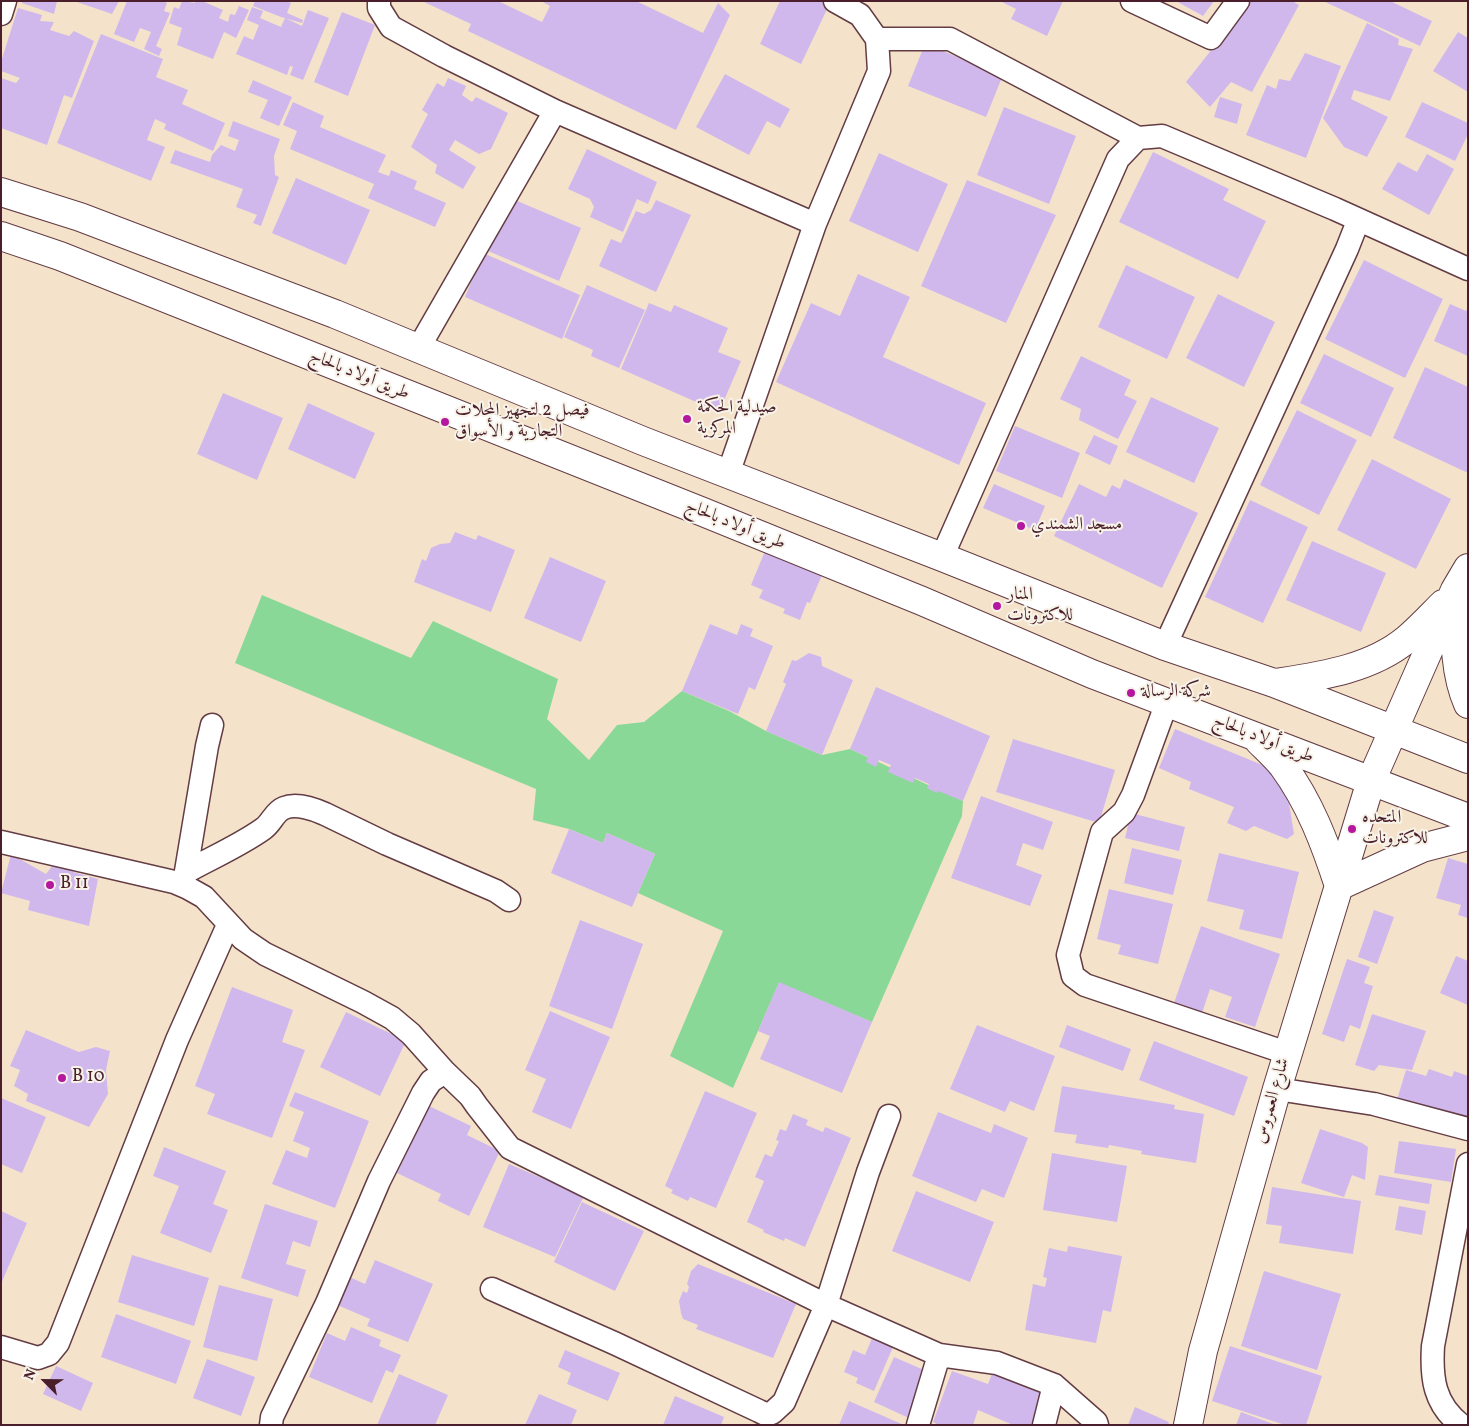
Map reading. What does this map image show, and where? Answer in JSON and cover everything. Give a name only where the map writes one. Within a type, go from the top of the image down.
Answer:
[{"type":"main road","points":[[1,192],[80,217],[335,314],[728,474],[1165,646],[1274,683],[1468,759]]},
{"type":"main road","name":"طريق أولاد بالحاج","points":[[1,236],[60,256],[694,509],[1092,674],[1468,818]]},
{"type":"main road","points":[[1274,683],[1346,670],[1383,654],[1406,640],[1432,616],[1462,579]]},
{"type":"main road","points":[[1462,579],[1455,639],[1459,678],[1468,704]]},
{"type":"main road","name":"شارع العمروس","points":[[1188,1425],[1203,1351],[1276,1089],[1371,781],[1462,579]]},
{"type":"main road","points":[[1255,737],[1282,765],[1302,796],[1322,835],[1339,886],[1422,848],[1468,836]]},
{"type":"street","points":[[1,14],[5,1]]},
{"type":"street","points":[[379,1],[379,8],[391,27],[555,111],[815,224]]},
{"type":"street","points":[[728,474],[815,224],[879,71],[876,39],[860,15],[835,1]]},
{"type":"street","points":[[1132,1],[1211,38],[1238,1]]},
{"type":"street","points":[[876,39],[950,39],[1138,138],[1162,136],[1468,269]]},
{"type":"street","points":[[418,349],[555,111]]},
{"type":"street","points":[[942,557],[1118,159],[1138,138]]},
{"type":"street","points":[[1165,646],[1343,258],[1358,221]]},
{"type":"street","points":[[1166,702],[1133,795],[1124,812],[1102,832],[1068,955],[1073,976],[1086,985],[1287,1053]]},
{"type":"street","points":[[184,879],[212,725]]},
{"type":"street","points":[[1,842],[174,882],[184,879],[265,828],[277,812],[285,807],[302,807],[325,814],[490,889],[509,900]]},
{"type":"street","points":[[184,879],[204,897],[243,939],[265,954],[392,1018],[411,1034],[445,1072],[470,1096],[510,1148],[826,1305],[939,1355],[997,1363],[1054,1386],[1098,1425]]},
{"type":"street","points":[[1,1347],[38,1358],[49,1354],[58,1343],[177,1040],[228,925]]},
{"type":"street","points":[[272,1425],[272,1417],[327,1303],[379,1181],[423,1093],[431,1081],[445,1072]]},
{"type":"street","points":[[1276,1089],[1374,1104],[1468,1129]]},
{"type":"street","points":[[492,1289],[614,1342],[765,1414],[772,1413],[784,1402],[826,1305],[868,1172],[889,1116]]},
{"type":"street","points":[[1461,1425],[1444,1408],[1433,1378],[1432,1364],[1433,1346],[1468,1164]]},
{"type":"street","points":[[918,1425],[939,1355]]},
{"type":"street","points":[[1044,1425],[1054,1386]]},
{"type":"green space","points":[[262,595],[411,658],[433,621],[558,679],[547,719],[589,760],[617,725],[644,722],[682,691],[822,755],[850,749],[963,801],[962,816],[872,1022],[779,983],[733,1088],[670,1056],[723,931],[638,893],[655,854],[607,833],[603,843],[569,829],[533,820],[536,789],[235,663]]},
{"type":"building","points":[[22,1],[57,1],[54,14],[22,3]]},
{"type":"building","points":[[74,1],[119,1],[112,14]]},
{"type":"building","points":[[127,1],[163,1],[167,3],[164,11],[170,13],[156,46],[162,49],[159,56],[144,49],[151,32],[140,28],[134,42],[114,34]]},
{"type":"building","points":[[182,1],[195,3],[195,1],[202,1],[223,10],[219,18],[228,22],[230,14],[235,15],[239,6],[249,10],[236,38],[224,32],[213,59],[177,45],[182,28],[169,23],[174,7],[179,9]]},
{"type":"building","points":[[255,1],[286,1],[291,3],[287,13],[303,20],[302,23],[253,6]]},
{"type":"building","points":[[422,1],[498,1],[542,22],[550,6],[541,1],[636,1],[703,33],[718,3],[730,15],[676,130],[468,31],[471,24]]},
{"type":"building","points":[[780,1],[821,1],[829,5],[801,64],[760,44]]},
{"type":"building","points":[[1000,1],[1063,1],[1047,36],[1011,19],[1016,9]]},
{"type":"building","points":[[1176,1],[1214,1],[1203,16]]},
{"type":"building","points":[[1250,1],[1292,1],[1299,5],[1252,92],[1231,82],[1210,107],[1186,82]]},
{"type":"building","points":[[1323,1],[1390,1],[1432,21],[1420,46]]},
{"type":"building","points":[[252,7],[263,11],[260,18],[281,27],[285,18],[302,26],[308,10],[329,18],[303,80],[290,75],[293,67],[290,66],[287,75],[236,54],[244,36],[253,40],[259,25],[247,20]]},
{"type":"building","points":[[18,8],[42,15],[40,21],[54,22],[50,30],[69,36],[74,31],[94,41],[72,98],[64,95],[47,145],[1,128],[1,78],[16,83],[20,78],[1,71],[1,62]]},
{"type":"building","points":[[342,12],[375,25],[348,96],[314,82]]},
{"type":"building","points":[[1367,23],[1399,39],[1398,45],[1413,49],[1390,101],[1354,90],[1351,99],[1388,117],[1367,157],[1344,147],[1323,118]]},
{"type":"building","points":[[1458,32],[1468,38],[1468,92],[1433,71]]},
{"type":"building","points":[[101,34],[163,59],[156,77],[188,90],[182,104],[225,123],[213,151],[164,129],[166,124],[155,119],[147,140],[165,147],[151,181],[57,143]]},
{"type":"building","points":[[925,44],[1003,75],[986,117],[908,86]]},
{"type":"building","points":[[1305,53],[1341,66],[1306,158],[1246,135],[1267,85],[1276,89],[1279,79],[1290,81]]},
{"type":"building","points":[[725,74],[790,109],[780,128],[767,121],[749,155],[696,127]]},
{"type":"building","points":[[448,78],[466,86],[462,95],[472,102],[476,97],[508,113],[491,149],[479,154],[455,140],[449,150],[476,167],[463,189],[435,173],[437,165],[411,147],[428,114],[422,110],[437,83],[444,87]]},
{"type":"building","points":[[253,80],[292,97],[279,126],[260,118],[268,100],[248,92]]},
{"type":"building","points":[[1220,97],[1242,104],[1237,124],[1214,117]]},
{"type":"building","points":[[293,102],[324,116],[320,127],[386,155],[378,172],[389,176],[391,170],[417,181],[414,189],[446,203],[435,227],[368,198],[374,184],[290,149],[297,131],[283,125]]},
{"type":"building","points":[[1422,102],[1468,123],[1468,134],[1455,161],[1405,137]]},
{"type":"building","points":[[1004,107],[1076,136],[1049,204],[977,175]]},
{"type":"building","points":[[233,121],[280,139],[274,156],[275,175],[279,177],[261,226],[253,223],[257,215],[236,207],[243,189],[170,163],[175,150],[210,162],[212,155],[221,145],[235,151],[239,140],[228,136]]},
{"type":"building","points":[[587,149],[657,182],[648,204],[637,199],[623,232],[590,217],[594,207],[590,199],[568,189]]},
{"type":"building","points":[[1153,152],[1229,189],[1223,200],[1266,221],[1238,279],[1119,222]]},
{"type":"building","points":[[879,153],[948,184],[918,252],[849,221]]},
{"type":"building","points":[[1427,154],[1454,169],[1429,215],[1382,189],[1398,162],[1417,172]]},
{"type":"building","points":[[296,178],[370,210],[346,265],[272,233]]},
{"type":"building","points":[[967,180],[1056,215],[1006,323],[921,286]]},
{"type":"building","points":[[515,200],[581,228],[559,281],[488,251]]},
{"type":"building","points":[[656,200],[691,215],[656,292],[599,266],[611,239],[621,243],[636,211],[644,214],[651,210]]},
{"type":"building","points":[[483,253],[580,295],[562,339],[465,297]]},
{"type":"building","points":[[1364,260],[1443,299],[1405,378],[1325,339]]},
{"type":"building","points":[[1126,265],[1195,297],[1167,359],[1098,327]]},
{"type":"building","points":[[858,274],[910,297],[883,357],[986,403],[959,465],[776,382],[811,303],[840,316]]},
{"type":"building","points":[[587,285],[645,310],[619,368],[591,356],[593,350],[564,337]]},
{"type":"building","points":[[1218,294],[1275,322],[1244,387],[1186,358]]},
{"type":"building","points":[[649,303],[671,312],[674,305],[728,328],[718,352],[741,361],[719,412],[621,369]]},
{"type":"building","points":[[1450,304],[1466,311],[1468,307],[1468,356],[1434,341]]},
{"type":"building","points":[[1324,354],[1394,388],[1371,437],[1300,403]]},
{"type":"building","points":[[1081,356],[1131,380],[1124,395],[1137,401],[1118,439],[1079,420],[1081,409],[1060,399]]},
{"type":"building","points":[[1425,367],[1468,387],[1468,473],[1393,438]]},
{"type":"building","points":[[223,393],[283,418],[257,480],[197,454]]},
{"type":"building","points":[[1151,397],[1219,428],[1194,483],[1126,452]]},
{"type":"building","points":[[308,403],[375,433],[355,479],[288,449]]},
{"type":"building","points":[[1297,410],[1357,440],[1319,515],[1260,485]]},
{"type":"building","points":[[1015,426],[1080,453],[1062,498],[996,471]]},
{"type":"building","points":[[1094,435],[1118,446],[1110,465],[1085,453]]},
{"type":"building","points":[[1372,459],[1451,499],[1416,569],[1337,530]]},
{"type":"building","points":[[1124,479],[1198,513],[1162,588],[1054,536],[1079,484],[1106,497],[1112,485],[1120,489]]},
{"type":"building","points":[[994,484],[1045,506],[1035,530],[983,508]]},
{"type":"building","points":[[1250,500],[1308,527],[1263,623],[1205,597]]},
{"type":"building","points":[[455,532],[476,540],[478,535],[515,550],[491,612],[414,582],[422,559],[426,561],[431,548],[440,544],[450,543]]},
{"type":"building","points":[[1312,541],[1386,573],[1361,632],[1286,600]]},
{"type":"building","points":[[765,551],[822,575],[810,603],[807,602],[800,620],[783,613],[785,609],[759,598],[763,590],[751,585]]},
{"type":"building","points":[[550,557],[606,581],[581,642],[524,618]]},
{"type":"building","points":[[710,624],[737,635],[741,624],[753,629],[750,636],[773,646],[755,690],[749,687],[738,714],[682,691]]},
{"type":"building","points":[[809,653],[821,657],[822,666],[853,680],[822,755],[766,731],[786,684],[783,682],[792,660],[796,661]]},
{"type":"building","points":[[876,687],[990,736],[963,801],[938,791],[937,793],[927,788],[929,784],[915,778],[913,783],[888,772],[891,765],[879,760],[876,767],[866,762],[868,757],[850,749]]},
{"type":"building","points":[[1175,729],[1272,769],[1287,791],[1294,834],[1287,839],[1254,826],[1246,831],[1227,823],[1234,807],[1189,789],[1191,782],[1159,768]]},
{"type":"building","points":[[1013,739],[1115,770],[1099,823],[996,792]]},
{"type":"building","points":[[981,796],[1053,822],[1043,850],[1023,843],[1016,865],[1042,875],[1030,906],[951,878]]},
{"type":"building","points":[[1131,813],[1185,827],[1179,851],[1125,838]]},
{"type":"building","points":[[569,829],[603,843],[607,833],[655,854],[632,907],[551,873]]},
{"type":"building","points":[[1132,848],[1182,860],[1173,895],[1124,883]]},
{"type":"building","points":[[1219,853],[1299,872],[1282,939],[1239,929],[1244,910],[1207,901]]},
{"type":"building","name":"B 11","points":[[11,854],[46,874],[56,861],[75,866],[73,872],[98,879],[89,926],[28,910],[30,901],[1,893]]},
{"type":"building","points":[[1448,858],[1468,864],[1468,918],[1458,915],[1461,905],[1436,898]]},
{"type":"building","points":[[1109,889],[1173,904],[1158,964],[1118,954],[1121,945],[1097,939]]},
{"type":"building","points":[[1374,910],[1394,917],[1377,964],[1358,957]]},
{"type":"building","points":[[580,920],[643,944],[612,1029],[549,1006]]},
{"type":"building","points":[[1201,926],[1280,954],[1255,1027],[1225,1017],[1232,997],[1210,989],[1202,1013],[1174,1003]]},
{"type":"building","points":[[1456,956],[1468,961],[1468,1005],[1440,993]]},
{"type":"building","points":[[1347,959],[1370,967],[1364,983],[1373,986],[1360,1029],[1350,1025],[1344,1042],[1322,1034]]},
{"type":"building","points":[[779,982],[872,1022],[842,1093],[760,1059],[770,1036],[758,1031]]},
{"type":"building","points":[[232,987],[293,1010],[282,1042],[305,1050],[272,1138],[207,1114],[215,1094],[195,1086]]},
{"type":"building","points":[[550,1011],[610,1037],[571,1129],[532,1112],[546,1079],[525,1070]]},
{"type":"building","points":[[346,1012],[406,1041],[380,1096],[320,1067]]},
{"type":"building","points":[[1372,1014],[1426,1031],[1412,1070],[1379,1065],[1374,1071],[1355,1065]]},
{"type":"building","points":[[977,1025],[1055,1056],[1034,1111],[1010,1101],[1005,1112],[950,1089]]},
{"type":"building","points":[[1067,1025],[1131,1049],[1123,1071],[1059,1047]]},
{"type":"building","name":"B 10","points":[[26,1030],[79,1052],[96,1047],[110,1051],[106,1070],[108,1094],[89,1127],[26,1101],[28,1094],[14,1086],[20,1070],[10,1066]]},
{"type":"building","points":[[1154,1041],[1248,1077],[1234,1116],[1139,1080]]},
{"type":"building","points":[[1429,1069],[1452,1077],[1454,1071],[1468,1076],[1468,1124],[1396,1103],[1406,1070],[1426,1076]]},
{"type":"building","points":[[1062,1086],[1175,1105],[1174,1109],[1204,1114],[1196,1163],[1141,1154],[1142,1151],[1109,1145],[1108,1148],[1075,1143],[1077,1135],[1054,1132]]},
{"type":"building","points":[[705,1091],[757,1113],[716,1208],[690,1197],[688,1201],[671,1193],[673,1190],[665,1186]]},
{"type":"building","points":[[295,1092],[369,1121],[335,1208],[272,1184],[286,1150],[307,1158],[310,1148],[293,1141],[304,1112],[289,1106]]},
{"type":"building","points":[[1,1098],[46,1117],[22,1173],[1,1164]]},
{"type":"building","points":[[429,1106],[471,1126],[467,1135],[500,1151],[469,1216],[438,1201],[441,1194],[397,1173]]},
{"type":"building","points":[[938,1112],[991,1133],[994,1124],[1028,1138],[1004,1198],[982,1189],[976,1202],[912,1176]]},
{"type":"building","points":[[793,1114],[808,1120],[806,1125],[823,1132],[825,1127],[851,1138],[805,1247],[785,1238],[784,1241],[763,1232],[764,1230],[747,1222],[764,1181],[755,1177],[765,1154],[772,1157],[779,1141],[776,1140],[780,1129],[786,1131]]},
{"type":"building","points":[[1320,1129],[1362,1143],[1368,1147],[1365,1180],[1352,1175],[1344,1197],[1301,1183]]},
{"type":"building","points":[[1399,1141],[1456,1149],[1451,1182],[1394,1173]]},
{"type":"building","points":[[164,1147],[226,1171],[213,1204],[228,1210],[211,1253],[160,1233],[179,1186],[153,1176]]},
{"type":"building","points":[[1052,1153],[1127,1166],[1117,1222],[1043,1210]]},
{"type":"building","points":[[509,1164],[584,1196],[555,1257],[483,1227]]},
{"type":"building","points":[[1379,1175],[1432,1184],[1429,1204],[1375,1195]]},
{"type":"building","points":[[1272,1187],[1361,1201],[1353,1254],[1279,1243],[1282,1226],[1266,1224]]},
{"type":"building","points":[[916,1191],[994,1222],[970,1282],[892,1251]]},
{"type":"building","points":[[582,1202],[644,1231],[615,1291],[554,1262]]},
{"type":"building","points":[[265,1204],[318,1221],[310,1247],[293,1241],[286,1264],[306,1270],[298,1297],[241,1278]]},
{"type":"building","points":[[1399,1206],[1426,1211],[1422,1235],[1395,1230]]},
{"type":"building","points":[[1,1211],[27,1223],[1,1284]]},
{"type":"building","points":[[1068,1246],[1122,1256],[1111,1312],[1103,1310],[1096,1343],[1025,1330],[1033,1284],[1045,1287],[1047,1278],[1043,1277],[1049,1248],[1067,1252]]},
{"type":"building","points":[[132,1255],[209,1278],[194,1326],[118,1302]]},
{"type":"building","points":[[375,1260],[433,1284],[408,1342],[367,1326],[370,1319],[335,1304],[347,1276],[365,1284]]},
{"type":"building","points":[[698,1264],[796,1304],[773,1358],[696,1329],[698,1325],[683,1319],[679,1301],[683,1291],[687,1293],[689,1287],[687,1284],[691,1271]]},
{"type":"building","points":[[1264,1271],[1341,1294],[1317,1370],[1241,1346]]},
{"type":"building","points":[[219,1285],[273,1299],[257,1361],[203,1347]]},
{"type":"building","points":[[116,1314],[191,1341],[176,1384],[101,1357]]},
{"type":"building","points":[[351,1327],[381,1340],[379,1346],[401,1355],[393,1373],[386,1370],[372,1403],[309,1377],[327,1333],[345,1341]]},
{"type":"building","points":[[875,1331],[896,1340],[874,1391],[856,1383],[858,1378],[844,1372],[853,1350],[865,1355]]},
{"type":"building","points":[[1230,1346],[1322,1376],[1306,1425],[1285,1425],[1212,1401]]},
{"type":"building","points":[[565,1350],[620,1373],[608,1401],[567,1384],[571,1373],[558,1367]]},
{"type":"building","points":[[894,1357],[931,1373],[911,1419],[874,1402]]},
{"type":"building","points":[[207,1359],[255,1377],[241,1416],[193,1398]]},
{"type":"building","points":[[56,1366],[93,1383],[81,1411],[43,1394]]},
{"type":"building","points":[[952,1371],[988,1384],[993,1371],[1045,1391],[1031,1425],[1013,1425],[978,1410],[973,1425],[939,1425],[933,1422]]},
{"type":"building","points":[[399,1374],[448,1395],[435,1425],[377,1425]]},
{"type":"building","points":[[539,1394],[577,1410],[571,1425],[525,1425]]},
{"type":"building","points":[[675,1396],[724,1417],[721,1425],[663,1425]]},
{"type":"building","points":[[849,1401],[904,1425],[839,1425]]},
{"type":"building","points":[[1135,1407],[1169,1422],[1168,1425],[1128,1425]]},
{"type":"building","points":[[1241,1412],[1276,1425],[1236,1425]]},
{"type":"place","name":"صيدلية الحكمة المركزية","points":[[687,419]]},
{"type":"place","name":"فيصل 2 لتجهيز المحلات التجارية و الأسواق","points":[[445,422]]},
{"type":"place","name":"مسجد الشمندي","points":[[1021,526]]},
{"type":"place","name":"المنار للاكترونات","points":[[997,606]]},
{"type":"place","name":"شركة الرسالة","points":[[1131,693]]},
{"type":"place","name":"المتحده للاكترونات","points":[[1352,829]]},
{"type":"place","name":"B 11","points":[[50,885]]},
{"type":"place","name":"B 10","points":[[62,1078]]}]
